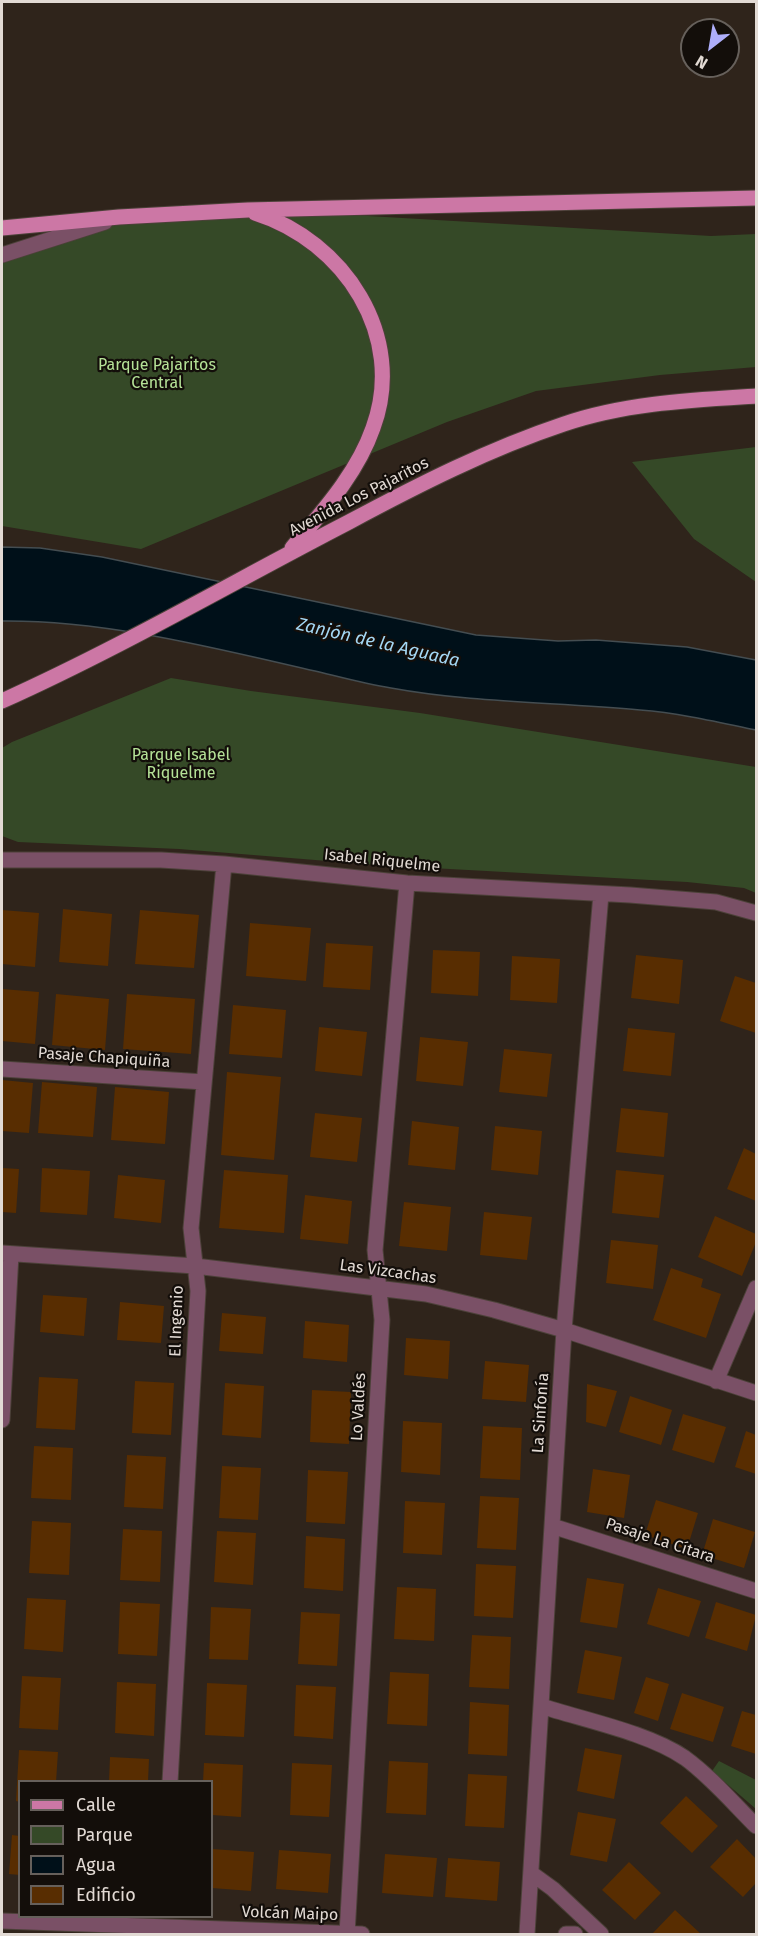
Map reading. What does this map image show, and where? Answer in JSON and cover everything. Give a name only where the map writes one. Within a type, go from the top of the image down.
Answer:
[{"type":"main road","points":[[2,228],[119,217],[248,210],[756,198]]},
{"type":"main road","points":[[248,210],[295,231],[328,256],[344,272],[359,293],[370,316],[378,336],[382,357],[383,381],[380,405],[364,449],[326,507],[284,555]]},
{"type":"main road","name":"Avenida Los Pajaritos","points":[[2,701],[108,649],[407,491],[471,461],[565,423],[608,412],[651,405],[756,396]]},
{"type":"street","points":[[2,255],[119,217]]},
{"type":"street","name":"Isabel Riquelme","points":[[2,860],[161,860],[224,864],[406,883],[716,902],[756,913]]},
{"type":"street","name":"El Ingenio","points":[[170,1780],[198,1291],[191,1228],[224,864]]},
{"type":"street","name":"Lo Valdés","points":[[346,1934],[382,1320],[375,1250],[406,883]]},
{"type":"street","name":"La Sinfonía","points":[[527,1935],[564,1330],[601,894]]},
{"type":"street","name":"Pasaje Chapiquiña","points":[[2,1069],[204,1082]]},
{"type":"street","points":[[2,1420],[6,1253]]},
{"type":"street","name":"Las Vizcachas","points":[[6,1253],[195,1266],[426,1294],[564,1330],[756,1394]]},
{"type":"street","points":[[716,1381],[756,1288]]},
{"type":"street","name":"Pasaje La Cítara","points":[[552,1526],[756,1591]]},
{"type":"street","points":[[541,1706],[644,1738],[675,1752],[696,1767],[756,1826]]},
{"type":"street","points":[[531,1873],[553,1889],[601,1935]]},
{"type":"street","name":"Volcán Maipo","points":[[2,1921],[162,1922],[362,1935]]},
{"type":"street","points":[[566,1935],[575,1935]]},
{"type":"green space","name":"Parque Pajaritos Central","points":[[334,214],[711,236],[756,234],[756,367],[660,375],[536,391],[447,422],[141,549],[2,526],[2,254],[54,230],[178,217]]},
{"type":"green space","points":[[756,447],[756,582],[694,539],[632,462]]},
{"type":"green space","name":"Parque Isabel Riquelme","points":[[171,678],[420,713],[756,767],[756,893],[744,888],[687,882],[377,865],[179,849],[18,842],[2,836],[2,748]]},
{"type":"green space","points":[[719,1761],[756,1780],[756,1809],[712,1771]]},
{"type":"water","name":"Zanjón de la Aguada","points":[[2,547],[40,548],[102,557],[476,635],[558,641],[596,640],[687,647],[756,660],[756,730],[655,711],[422,693],[120,630],[81,625],[2,621]]},
{"type":"building","points":[[63,909],[112,914],[108,966],[59,962]]},
{"type":"building","points":[[2,910],[39,913],[35,967],[2,964]]},
{"type":"building","points":[[140,910],[199,915],[194,968],[135,964]]},
{"type":"building","points":[[250,923],[311,928],[306,981],[246,976]]},
{"type":"building","points":[[326,943],[373,946],[370,990],[323,987]]},
{"type":"building","points":[[433,950],[480,952],[478,996],[431,993]]},
{"type":"building","points":[[636,955],[683,960],[679,1004],[631,998]]},
{"type":"building","points":[[512,956],[560,959],[557,1003],[510,1000]]},
{"type":"building","points":[[735,976],[756,983],[756,1033],[720,1021]]},
{"type":"building","points":[[2,989],[39,992],[35,1044],[2,1041]]},
{"type":"building","points":[[56,994],[109,999],[105,1050],[52,1045]]},
{"type":"building","points":[[127,994],[195,999],[191,1054],[123,1049]]},
{"type":"building","points":[[233,1005],[286,1010],[282,1058],[229,1054]]},
{"type":"building","points":[[319,1027],[367,1032],[362,1076],[315,1071]]},
{"type":"building","points":[[628,1028],[675,1033],[671,1076],[623,1071]]},
{"type":"building","points":[[420,1037],[468,1042],[463,1086],[416,1081]]},
{"type":"building","points":[[504,1049],[552,1054],[547,1097],[499,1092]]},
{"type":"building","points":[[227,1072],[281,1077],[274,1160],[221,1155]]},
{"type":"building","points":[[2,1080],[33,1083],[29,1133],[2,1131]]},
{"type":"building","points":[[42,1082],[97,1087],[93,1137],[38,1133]]},
{"type":"building","points":[[115,1087],[169,1092],[165,1144],[111,1140]]},
{"type":"building","points":[[621,1108],[668,1113],[664,1157],[616,1152]]},
{"type":"building","points":[[315,1113],[362,1118],[357,1162],[310,1157]]},
{"type":"building","points":[[412,1121],[459,1127],[455,1170],[408,1165]]},
{"type":"building","points":[[495,1126],[542,1131],[538,1175],[491,1170]]},
{"type":"building","points":[[744,1148],[756,1154],[756,1201],[727,1189]]},
{"type":"building","points":[[2,1168],[19,1169],[16,1213],[2,1212]]},
{"type":"building","points":[[42,1168],[90,1171],[87,1215],[40,1212]]},
{"type":"building","points":[[224,1170],[288,1175],[284,1233],[219,1228]]},
{"type":"building","points":[[616,1170],[664,1175],[659,1218],[612,1213]]},
{"type":"building","points":[[118,1175],[165,1180],[161,1223],[114,1218]]},
{"type":"building","points":[[305,1195],[352,1201],[348,1244],[300,1239]]},
{"type":"building","points":[[404,1202],[451,1207],[447,1251],[399,1246]]},
{"type":"building","points":[[484,1212],[532,1217],[527,1260],[480,1255]]},
{"type":"building","points":[[715,1216],[756,1234],[756,1242],[742,1276],[698,1257]]},
{"type":"building","points":[[611,1240],[658,1245],[653,1289],[606,1283]]},
{"type":"building","points":[[671,1268],[703,1279],[701,1287],[721,1294],[706,1338],[653,1320]]},
{"type":"building","points":[[43,1295],[87,1298],[84,1336],[40,1332]]},
{"type":"building","points":[[120,1302],[164,1306],[161,1343],[117,1340]]},
{"type":"building","points":[[222,1313],[266,1317],[263,1354],[219,1351]]},
{"type":"building","points":[[305,1321],[349,1325],[347,1362],[303,1358]]},
{"type":"building","points":[[406,1338],[450,1341],[448,1379],[404,1375]]},
{"type":"building","points":[[485,1361],[529,1365],[526,1402],[482,1399]]},
{"type":"building","points":[[39,1377],[78,1379],[75,1430],[36,1428]]},
{"type":"building","points":[[135,1381],[174,1383],[171,1435],[132,1433]]},
{"type":"building","points":[[225,1383],[264,1386],[261,1438],[222,1435]]},
{"type":"building","points":[[587,1384],[617,1391],[606,1427],[586,1422]]},
{"type":"building","points":[[312,1390],[351,1392],[349,1444],[310,1442]]},
{"type":"building","points":[[630,1396],[672,1410],[661,1445],[619,1432]]},
{"type":"building","points":[[683,1414],[726,1427],[714,1463],[672,1450]]},
{"type":"building","points":[[403,1421],[442,1423],[440,1475],[401,1472]]},
{"type":"building","points":[[483,1426],[522,1428],[520,1480],[480,1478]]},
{"type":"building","points":[[746,1431],[756,1435],[756,1474],[735,1467]]},
{"type":"building","points":[[34,1446],[73,1448],[71,1500],[31,1498]]},
{"type":"building","points":[[127,1455],[166,1457],[163,1509],[124,1507]]},
{"type":"building","points":[[222,1466],[261,1468],[258,1520],[219,1518]]},
{"type":"building","points":[[593,1469],[630,1475],[624,1518],[587,1512]]},
{"type":"building","points":[[308,1470],[348,1472],[345,1524],[306,1522]]},
{"type":"building","points":[[480,1496],[519,1498],[516,1550],[477,1548]]},
{"type":"building","points":[[656,1500],[698,1513],[687,1549],[645,1535]]},
{"type":"building","points":[[405,1501],[445,1503],[442,1555],[403,1553]]},
{"type":"building","points":[[713,1519],[755,1532],[744,1568],[702,1555]]},
{"type":"building","points":[[32,1521],[71,1523],[69,1575],[29,1573]]},
{"type":"building","points":[[123,1529],[162,1531],[160,1582],[120,1580]]},
{"type":"building","points":[[217,1531],[256,1533],[253,1585],[214,1582]]},
{"type":"building","points":[[306,1536],[345,1539],[343,1591],[304,1588]]},
{"type":"building","points":[[476,1564],[516,1566],[513,1618],[474,1616]]},
{"type":"building","points":[[587,1578],[624,1584],[617,1628],[580,1622]]},
{"type":"building","points":[[397,1587],[436,1589],[434,1641],[394,1639]]},
{"type":"building","points":[[658,1588],[701,1601],[689,1637],[647,1624]]},
{"type":"building","points":[[27,1598],[66,1600],[63,1652],[24,1649]]},
{"type":"building","points":[[120,1602],[160,1604],[157,1656],[118,1654]]},
{"type":"building","points":[[716,1602],[756,1615],[747,1651],[705,1638]]},
{"type":"building","points":[[211,1607],[251,1609],[248,1660],[209,1659]]},
{"type":"building","points":[[301,1612],[340,1614],[337,1666],[298,1664]]},
{"type":"building","points":[[472,1635],[511,1637],[509,1689],[469,1687]]},
{"type":"building","points":[[585,1650],[622,1657],[614,1700],[577,1693]]},
{"type":"building","points":[[390,1672],[429,1674],[427,1726],[387,1724]]},
{"type":"building","points":[[22,1676],[61,1678],[58,1730],[19,1728]]},
{"type":"building","points":[[646,1677],[669,1684],[658,1721],[634,1713]]},
{"type":"building","points":[[117,1682],[156,1684],[154,1736],[115,1733]]},
{"type":"building","points":[[207,1683],[247,1685],[244,1737],[205,1735]]},
{"type":"building","points":[[296,1685],[336,1687],[333,1739],[294,1736]]},
{"type":"building","points":[[682,1693],[724,1707],[713,1742],[670,1729]]},
{"type":"building","points":[[470,1702],[509,1705],[507,1756],[468,1754]]},
{"type":"building","points":[[742,1711],[756,1715],[756,1754],[731,1746]]},
{"type":"building","points":[[585,1748],[622,1755],[614,1799],[577,1791]]},
{"type":"building","points":[[19,1750],[58,1752],[56,1780],[18,1780],[18,1802],[16,1801]]},
{"type":"building","points":[[110,1757],[149,1759],[148,1780],[109,1780]]},
{"type":"building","points":[[389,1761],[428,1763],[426,1815],[386,1813]]},
{"type":"building","points":[[204,1763],[243,1765],[241,1817],[213,1815],[213,1780],[203,1780]]},
{"type":"building","points":[[292,1763],[332,1765],[329,1817],[290,1815]]},
{"type":"building","points":[[468,1774],[507,1776],[504,1828],[465,1826]]},
{"type":"building","points":[[686,1796],[718,1826],[692,1853],[660,1823]]},
{"type":"building","points":[[578,1812],[616,1819],[607,1862],[570,1855]]},
{"type":"building","points":[[12,1835],[18,1836],[18,1875],[9,1874]]},
{"type":"building","points":[[737,1839],[756,1859],[756,1883],[743,1897],[710,1867]]},
{"type":"building","points":[[213,1849],[254,1852],[251,1891],[213,1888]]},
{"type":"building","points":[[279,1850],[331,1854],[328,1893],[276,1889]]},
{"type":"building","points":[[385,1854],[437,1858],[433,1897],[382,1893]]},
{"type":"building","points":[[448,1858],[500,1862],[497,1901],[445,1897]]},
{"type":"building","points":[[629,1862],[661,1893],[635,1920],[602,1890]]},
{"type":"building","points":[[675,1910],[701,1934],[652,1934]]}]
